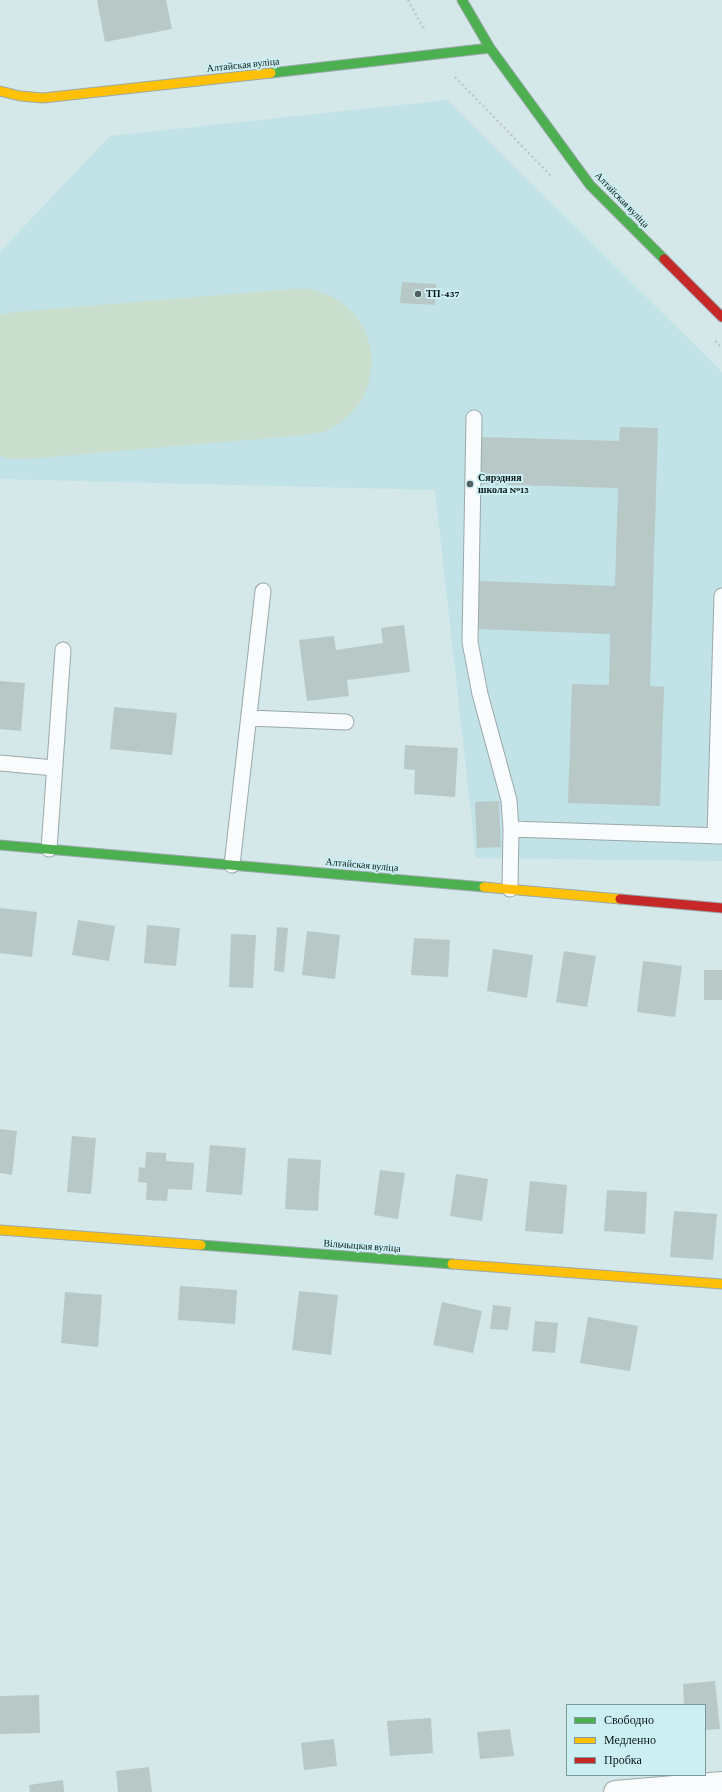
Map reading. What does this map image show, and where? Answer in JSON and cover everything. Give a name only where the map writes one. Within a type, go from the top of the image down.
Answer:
[{"type":"street","name":"Алтайская вуліца","points":[[462,0],[490,48],[590,185],[722,316]]},
{"type":"street","name":"Алтайская вуліца","points":[[0,91],[20,96],[43,98],[490,48]]},
{"type":"street","name":"Алтайская вуліца","points":[[0,845],[722,908]]},
{"type":"street","name":"Вільчыцкая вуліца","points":[[0,1230],[722,1284]]},
{"type":"street","points":[[615,1792],[722,1784]]},
{"type":"lane","points":[[474,418],[470,642],[480,694],[509,800],[510,889]]},
{"type":"lane","points":[[232,865],[263,591]]},
{"type":"lane","points":[[510,829],[718,836],[722,596]]},
{"type":"lane","points":[[49,849],[63,650]]},
{"type":"lane","points":[[249,718],[346,722]]},
{"type":"lane","points":[[0,763],[54,768]]},
{"type":"path","points":[[452,75],[557,182]]},
{"type":"path","points":[[710,336],[722,348]]},
{"type":"shaded area","name":"Сярэдняя школа №13","points":[[447,100],[722,372],[722,861],[476,858],[435,490],[0,479],[0,252],[110,136]]},
{"type":"green space","points":[[292,289],[310,289],[327,294],[342,303],[355,315],[365,330],[370,346],[372,364],[369,382],[363,398],[352,412],[339,424],[323,432],[305,435],[27,459],[9,459],[0,456],[0,315],[14,312]]},
{"type":"building","points":[[97,0],[166,0],[172,29],[105,42]]},
{"type":"building","name":"ТП-437","points":[[402,282],[436,284],[435,305],[400,303]]},
{"type":"building","points":[[620,427],[658,428],[650,686],[664,687],[660,806],[568,803],[572,684],[609,685],[610,634],[476,629],[477,581],[615,586],[618,488],[479,484],[480,437],[619,441]]},
{"type":"building","points":[[404,625],[410,672],[347,680],[349,696],[307,701],[299,640],[334,636],[336,650],[383,643],[381,628]]},
{"type":"building","points":[[0,681],[25,683],[21,731],[0,729]]},
{"type":"building","points":[[114,707],[177,713],[172,755],[110,749]]},
{"type":"building","points":[[405,745],[458,748],[455,797],[414,794],[415,770],[404,769]]},
{"type":"building","points":[[499,801],[501,847],[477,848],[475,802]]},
{"type":"building","points":[[0,908],[37,912],[32,957],[0,953]]},
{"type":"building","points":[[78,920],[115,926],[109,961],[72,955]]},
{"type":"building","points":[[147,925],[180,928],[176,966],[144,963]]},
{"type":"building","points":[[277,927],[288,928],[284,972],[274,971]]},
{"type":"building","points":[[307,931],[340,935],[335,979],[302,975]]},
{"type":"building","points":[[231,934],[256,935],[253,988],[229,987]]},
{"type":"building","points":[[414,938],[450,940],[448,977],[411,975]]},
{"type":"building","points":[[493,949],[533,955],[527,998],[487,991]]},
{"type":"building","points":[[564,951],[596,956],[587,1007],[556,1002]]},
{"type":"building","points":[[643,961],[682,966],[675,1017],[637,1012]]},
{"type":"building","points":[[704,970],[722,970],[722,1000],[704,1000]]},
{"type":"building","points":[[0,1129],[17,1131],[12,1175],[0,1173]]},
{"type":"building","points":[[72,1136],[96,1138],[91,1194],[67,1192]]},
{"type":"building","points":[[210,1145],[246,1148],[242,1195],[206,1192]]},
{"type":"building","points":[[146,1152],[166,1153],[166,1161],[194,1163],[192,1190],[168,1189],[167,1201],[146,1200],[147,1183],[138,1182],[139,1167],[145,1168]]},
{"type":"building","points":[[288,1158],[321,1160],[318,1211],[285,1209]]},
{"type":"building","points":[[380,1170],[405,1173],[398,1219],[374,1215]]},
{"type":"building","points":[[456,1174],[488,1179],[482,1221],[450,1216]]},
{"type":"building","points":[[530,1181],[567,1185],[563,1234],[525,1231]]},
{"type":"building","points":[[607,1190],[647,1192],[645,1234],[604,1231]]},
{"type":"building","points":[[674,1211],[717,1214],[713,1260],[670,1257]]},
{"type":"building","points":[[180,1286],[237,1290],[235,1324],[178,1320]]},
{"type":"building","points":[[299,1291],[338,1295],[331,1355],[292,1350]]},
{"type":"building","points":[[65,1292],[102,1295],[98,1347],[61,1343]]},
{"type":"building","points":[[442,1302],[482,1311],[473,1353],[433,1345]]},
{"type":"building","points":[[493,1305],[511,1307],[508,1330],[490,1329]]},
{"type":"building","points":[[588,1317],[638,1326],[630,1371],[580,1363]]},
{"type":"building","points":[[535,1321],[558,1323],[555,1353],[532,1351]]},
{"type":"building","points":[[715,1681],[720,1729],[706,1730],[706,1704],[684,1704],[683,1684]]},
{"type":"building","points":[[39,1695],[40,1733],[0,1734],[0,1696]]},
{"type":"building","points":[[431,1718],[433,1753],[390,1756],[387,1721]]},
{"type":"building","points":[[510,1729],[514,1756],[480,1759],[477,1732]]},
{"type":"building","points":[[334,1739],[337,1766],[304,1770],[301,1743]]},
{"type":"building","points":[[149,1767],[152,1792],[118,1792],[116,1771]]},
{"type":"building","points":[[63,1780],[64,1792],[30,1792],[29,1785]]},
{"type":"traffic: fast","points":[[462,0],[490,48],[590,185],[664,259]]},
{"type":"traffic: fast","points":[[271,73],[490,48]]},
{"type":"traffic: fast","points":[[0,845],[484,887]]},
{"type":"traffic: fast","points":[[201,1245],[452,1264]]},
{"type":"traffic: slow","points":[[0,91],[20,96],[43,98],[271,73]]},
{"type":"traffic: slow","points":[[484,887],[620,899]]},
{"type":"traffic: slow","points":[[0,1230],[201,1245]]},
{"type":"traffic: slow","points":[[452,1264],[722,1284]]},
{"type":"traffic: jam","points":[[664,259],[722,317]]},
{"type":"traffic: jam","points":[[620,899],[722,908]]},
{"type":"place","name":"ТП-437","points":[[418,294]]},
{"type":"place","name":"Сярэдняя школа №13","points":[[470,484]]}]
